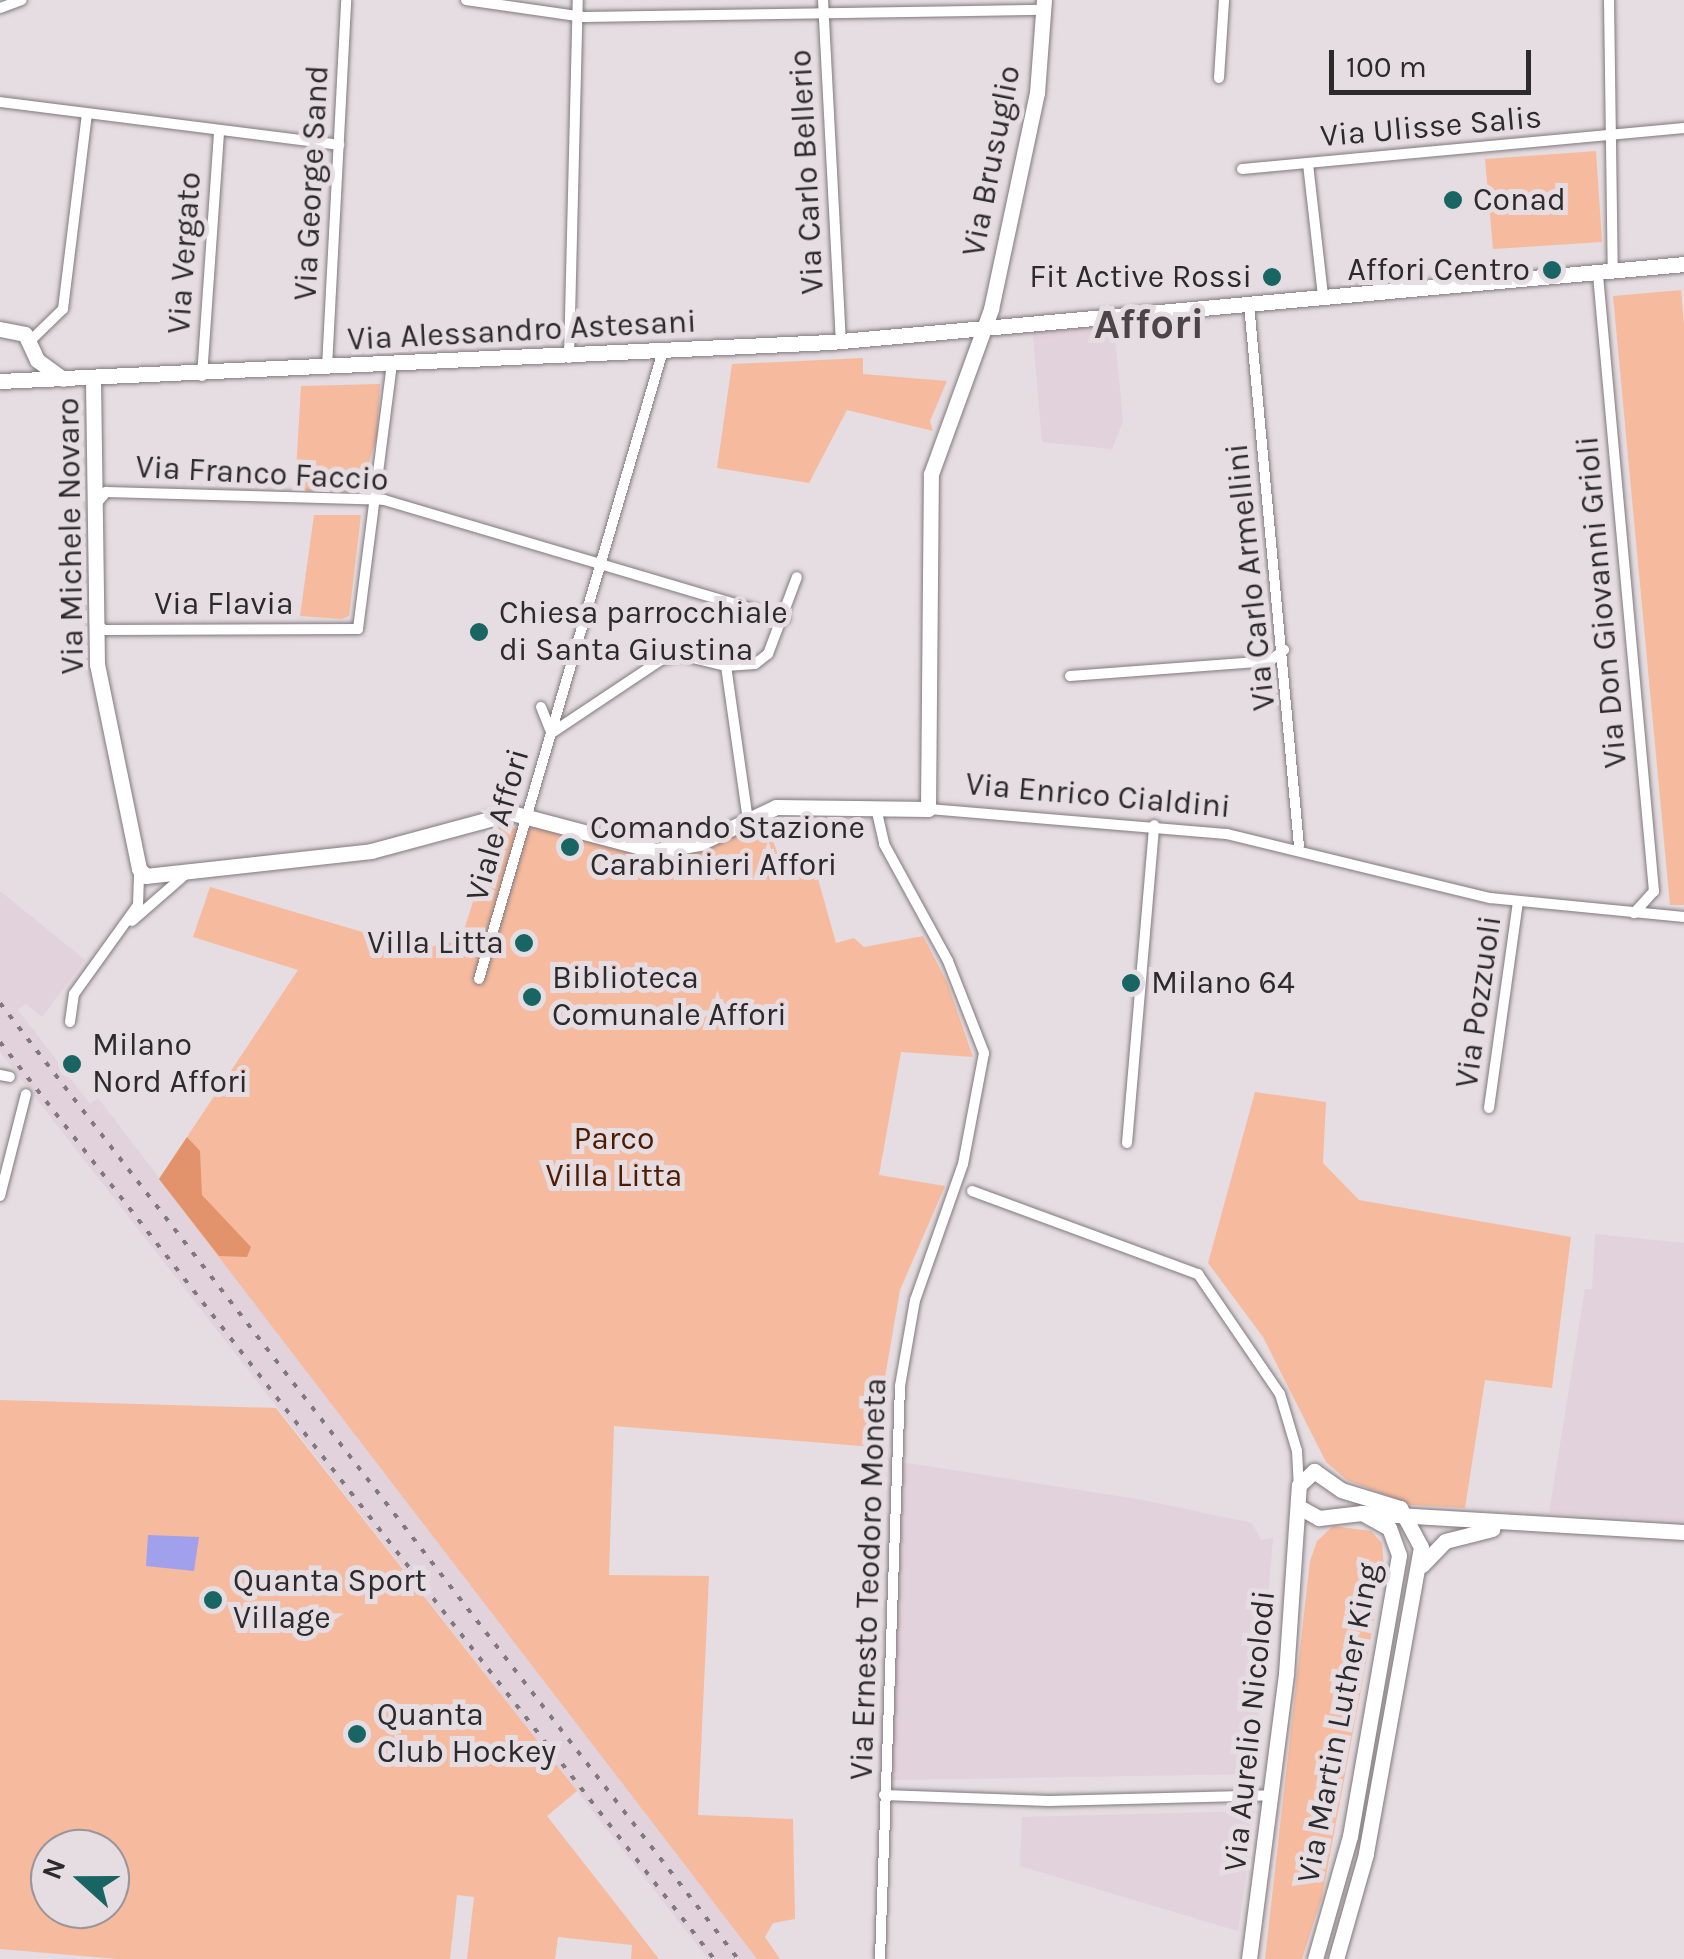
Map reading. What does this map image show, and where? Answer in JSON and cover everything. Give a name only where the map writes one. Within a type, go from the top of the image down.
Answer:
[{"type":"street","points":[[0,8],[22,0]]},
{"type":"street","name":"Via George Sand","points":[[327,368],[346,0]]},
{"type":"street","points":[[466,0],[576,16],[1044,5]]},
{"type":"street","points":[[569,359],[578,0]]},
{"type":"street","name":"Via Carlo Bellerio","points":[[823,0],[841,341]]},
{"type":"street","points":[[1219,78],[1224,0]]},
{"type":"street","name":"Via Don Giovanni Grioli","points":[[1609,0],[1605,274],[1654,891]]},
{"type":"street","name":"Via Brusuglio","points":[[928,809],[931,474],[984,330],[1037,93],[1044,5]]},
{"type":"street","points":[[0,102],[220,134],[340,145]]},
{"type":"street","points":[[24,376],[32,347],[63,309],[87,114]]},
{"type":"street","name":"Via Ulisse Salis","points":[[1242,169],[1684,128]]},
{"type":"street","name":"Via Vergato","points":[[202,376],[220,134]]},
{"type":"street","points":[[1308,164],[1322,295]]},
{"type":"street","name":"Via Alessandro Astesani","points":[[0,380],[24,376],[202,376],[662,354],[984,330],[1322,295],[1605,274],[1684,264]]},
{"type":"street","name":"Via Carlo Armellini","points":[[1249,304],[1284,650],[1299,846]]},
{"type":"street","points":[[0,329],[18,330],[63,379]]},
{"type":"street","points":[[552,733],[570,660],[662,354]]},
{"type":"street","points":[[374,502],[392,364]]},
{"type":"street","name":"Via Michele Novaro","points":[[93,378],[95,621],[100,682],[139,869]]},
{"type":"street","name":"Via Franco Faccio","points":[[96,504],[106,492],[374,502],[785,619]]},
{"type":"street","name":"Via Flavia","points":[[95,621],[104,630],[358,628],[374,502]]},
{"type":"street","points":[[748,820],[726,666],[749,666],[768,654],[785,619],[796,577]]},
{"type":"street","points":[[1070,676],[1270,661],[1284,650]]},
{"type":"street","name":"Viale Affori","points":[[479,979],[525,813],[552,733],[661,660],[693,656],[726,666]]},
{"type":"street","points":[[540,707],[552,733]]},
{"type":"street","name":"Via Enrico Cialdini","points":[[525,813],[648,850],[700,843],[748,820],[803,802],[1154,826],[1299,846],[1518,902],[1679,916]]},
{"type":"street","name":"Via Ernesto Teodoro Moneta","points":[[876,808],[884,844],[948,961],[980,1036],[983,1064],[951,1210],[920,1282],[900,1386],[880,1959]]},
{"type":"street","points":[[139,869],[155,879],[190,870],[371,850],[525,813]]},
{"type":"street","points":[[1127,1143],[1154,826]]},
{"type":"street","points":[[70,1022],[74,994],[124,928],[140,897],[139,869]]},
{"type":"street","points":[[124,928],[190,870]]},
{"type":"street","points":[[1633,914],[1654,891]]},
{"type":"street","name":"Via Enrico Cialdini","points":[[1654,891],[1679,916]]},
{"type":"street","name":"Via Pozzuoli","points":[[1489,1108],[1518,902]]},
{"type":"street","points":[[0,1196],[26,1094]]},
{"type":"street","name":"Via Ernesto Teodoro Moneta","points":[[951,1210],[972,1191],[963,1164]]},
{"type":"street","points":[[972,1191],[1198,1274],[1280,1394],[1299,1484],[1314,1471],[1342,1490],[1390,1502],[1410,1516]]},
{"type":"street","name":"Via Aurelio Nicolodi","points":[[1249,1959],[1273,1795],[1297,1548],[1299,1484]]},
{"type":"street","points":[[1299,1507],[1320,1518],[1362,1513],[1505,1526],[1684,1532]]},
{"type":"street","name":"Via Martin Luther King","points":[[1315,1959],[1350,1836],[1400,1555],[1390,1528],[1362,1513]]},
{"type":"street","name":"Via Martin Luther King","points":[[1336,1959],[1366,1854],[1417,1572],[1421,1547],[1410,1516]]},
{"type":"street","points":[[1297,1548],[1320,1518]]},
{"type":"street","points":[[1417,1572],[1445,1541],[1505,1526]]},
{"type":"street","points":[[884,1795],[1048,1801],[1273,1795]]},
{"type":"shaded area","points":[[1113,316],[1123,421],[1112,449],[1042,442],[1032,324]]},
{"type":"shaded area","points":[[0,891],[85,960],[42,1017],[26,1004],[18,1010],[90,1104],[98,1098],[757,1959],[708,1959],[0,1052]]},
{"type":"shaded area","points":[[187,1137],[200,1151],[202,1195],[251,1247],[247,1257],[219,1256],[159,1179]]},
{"type":"shaded area","points":[[1595,1234],[1684,1243],[1684,1521],[1549,1513],[1585,1289],[1592,1289]]},
{"type":"shaded area","points":[[901,1462],[1143,1500],[1252,1523],[1261,1540],[1273,1538],[1253,1774],[891,1780]]},
{"type":"shaded area","points":[[1255,1811],[1238,1931],[1020,1866],[1022,1817]]},
{"type":"green space","points":[[1596,151],[1602,242],[1493,249],[1485,159]]},
{"type":"green space","points":[[1681,290],[1684,905],[1670,905],[1613,296]]},
{"type":"green space","points":[[863,358],[863,374],[947,381],[930,421],[933,431],[847,410],[809,483],[717,468],[732,364]]},
{"type":"green space","points":[[380,384],[377,436],[360,492],[295,490],[301,386]]},
{"type":"green space","points":[[314,515],[361,515],[349,616],[342,619],[300,616]]},
{"type":"green space","name":"Parco Villa Litta","points":[[767,822],[780,861],[813,861],[836,943],[854,938],[864,947],[923,936],[947,982],[973,1057],[901,1052],[879,1175],[945,1186],[900,1290],[873,1447],[614,1426],[609,1575],[709,1576],[698,1815],[793,1819],[795,1919],[773,1923],[765,1937],[780,1959],[757,1959],[159,1179],[298,970],[193,937],[210,887],[420,949],[461,940],[496,828],[537,827],[653,859]]},
{"type":"green space","points":[[1255,1092],[1326,1102],[1323,1163],[1359,1200],[1571,1237],[1552,1388],[1485,1380],[1465,1508],[1411,1505],[1347,1480],[1326,1462],[1263,1337],[1208,1263]]},
{"type":"green space","name":"Quanta Sport Village","points":[[0,1400],[276,1408],[577,1791],[547,1816],[659,1959],[631,1959],[632,1945],[558,1937],[555,1959],[467,1959],[474,1897],[457,1895],[450,1959],[117,1959],[0,1949]]},
{"type":"green space","points":[[1333,1526],[1371,1531],[1382,1543],[1384,1567],[1322,1897],[1302,1959],[1265,1959],[1310,1561],[1317,1541]]},
{"type":"water","name":"Quanta Sport Village","points":[[148,1535],[199,1537],[194,1571],[146,1566]]},
{"type":"railway","points":[[0,1003],[738,1959]]},
{"type":"railway","points":[[0,1042],[714,1959]]},
{"type":"place","name":"Conad","points":[[1453,200]]},
{"type":"place","name":"Affori Centro","points":[[1552,270]]},
{"type":"place","name":"Fit Active Rossi","points":[[1272,277]]},
{"type":"place","name":"Chiesa parrocchiale di Santa Giustina","points":[[479,632]]},
{"type":"place","name":"Comando Stazione Carabinieri Affori","points":[[570,847]]},
{"type":"place","name":"Villa Litta","points":[[524,943]]},
{"type":"place","name":"Milano 64","points":[[1131,983]]},
{"type":"place","name":"Biblioteca Comunale Affori","points":[[532,997]]},
{"type":"place","name":"Milano Nord Affori","points":[[72,1064]]},
{"type":"place","name":"Quanta Sport Village","points":[[213,1600]]},
{"type":"place","name":"Quanta Club Hockey","points":[[357,1734]]},
{"type":"district","name":"Affori","points":[[1149,324]]}]
